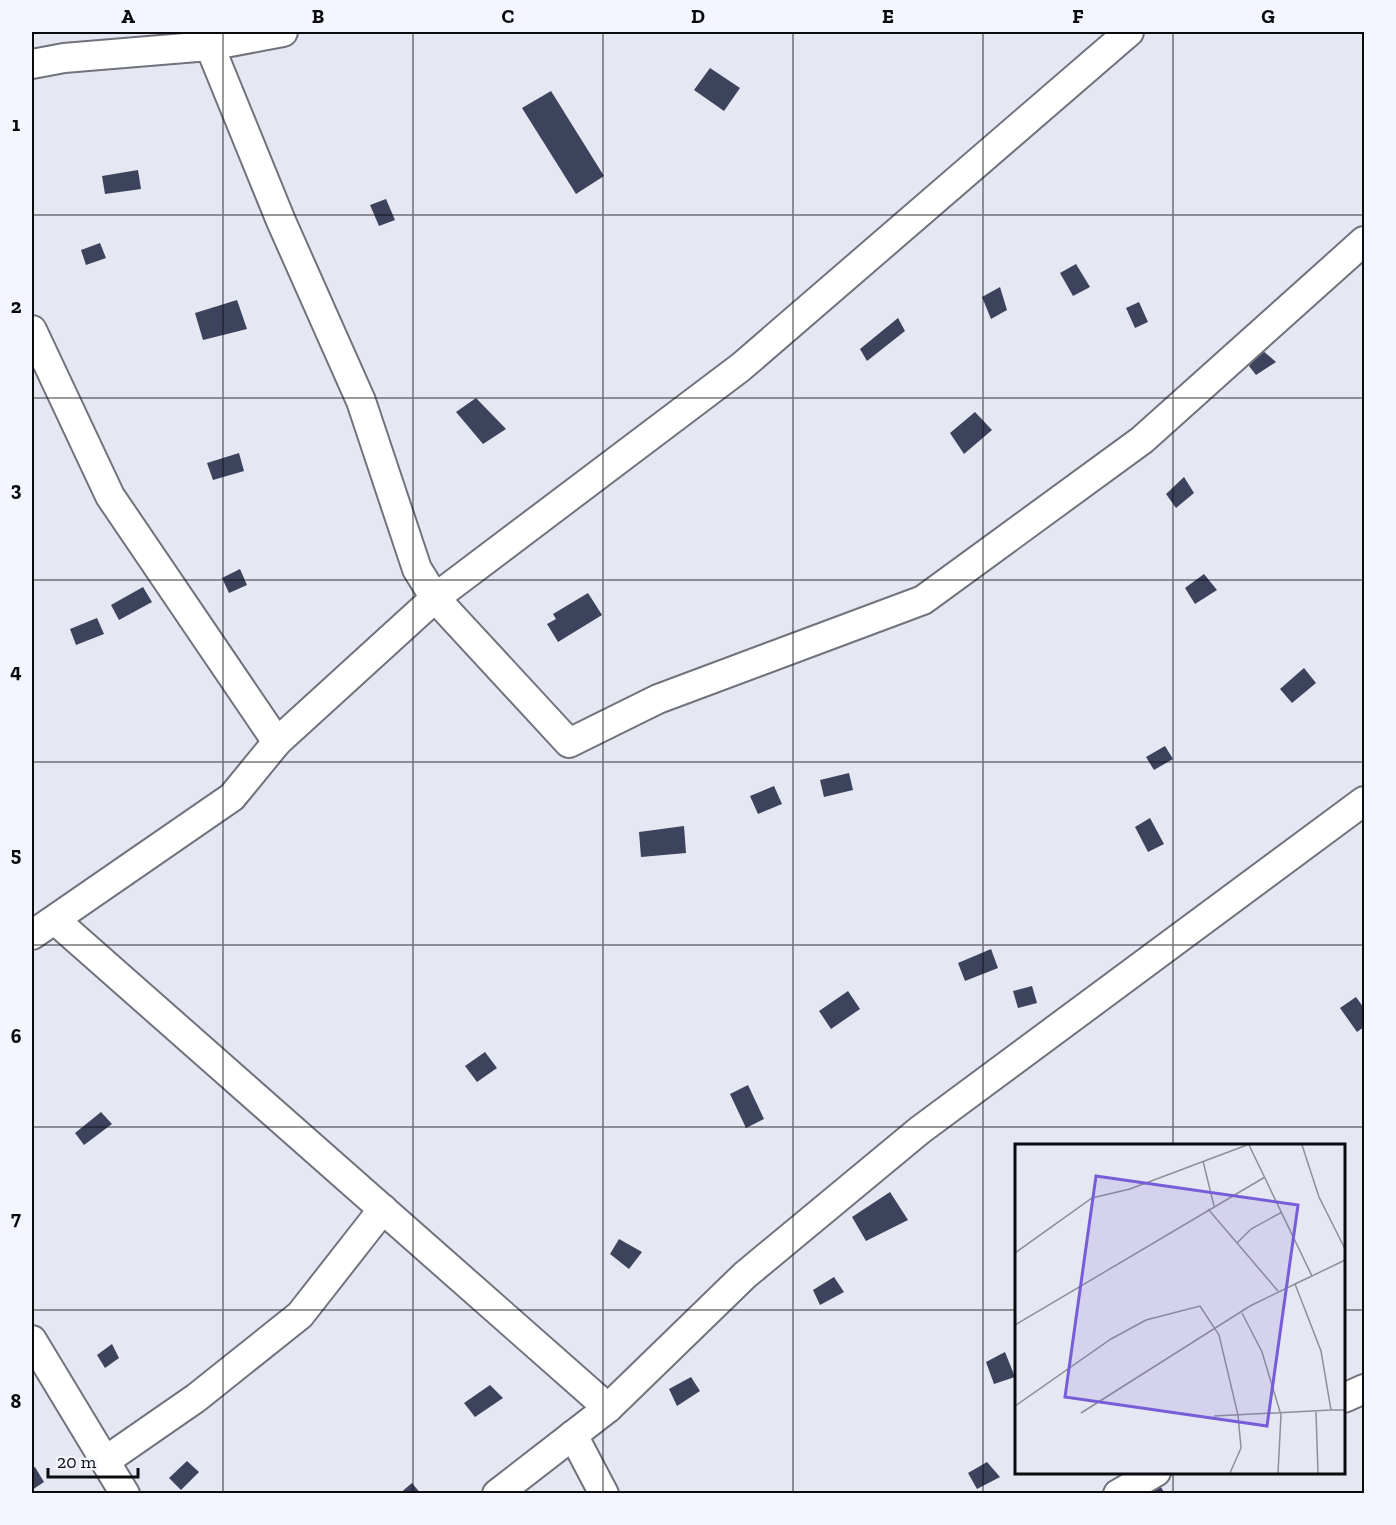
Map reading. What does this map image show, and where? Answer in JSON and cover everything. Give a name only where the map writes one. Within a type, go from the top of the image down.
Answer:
[{"type":"street","points":[[32,64],[207,39],[283,32]]},
{"type":"street","points":[[32,935],[232,797],[277,742],[435,598],[741,367],[1129,32]]},
{"type":"street","points":[[207,39],[281,221],[361,401],[417,569],[435,598],[569,743],[658,699],[923,600],[1142,440],[1365,241]]},
{"type":"street","points":[[32,330],[110,496],[277,742]]},
{"type":"street","points":[[497,1494],[608,1408],[745,1275],[920,1130],[1365,801]]},
{"type":"street","points":[[55,920],[608,1408]]},
{"type":"street","points":[[105,1461],[196,1398],[300,1315],[383,1209]]},
{"type":"street","points":[[32,1340],[125,1494]]},
{"type":"street","points":[[1345,1398],[1365,1389]]},
{"type":"street","points":[[573,1435],[604,1494]]},
{"type":"street","points":[[1118,1494],[1154,1474]]},
{"type":"building","points":[[710,68],[740,88],[724,111],[694,90]]},
{"type":"building","points":[[551,91],[604,176],[576,194],[522,108]]},
{"type":"building","points":[[138,170],[141,189],[105,194],[102,176]]},
{"type":"building","points":[[386,199],[395,220],[379,226],[370,205]]},
{"type":"building","points":[[100,243],[106,258],[86,265],[81,250]]},
{"type":"building","points":[[1076,264],[1090,287],[1073,296],[1060,273]]},
{"type":"building","points":[[1000,287],[1007,310],[991,319],[982,297]]},
{"type":"building","points":[[237,300],[247,329],[203,340],[195,313]]},
{"type":"building","points":[[1139,302],[1148,322],[1135,328],[1126,308]]},
{"type":"building","points":[[898,318],[905,331],[867,361],[860,349]]},
{"type":"building","points":[[1262,350],[1276,362],[1256,375],[1249,366]]},
{"type":"building","points":[[476,398],[506,429],[483,444],[456,412]]},
{"type":"building","points":[[975,412],[992,430],[964,454],[950,433]]},
{"type":"building","points":[[239,453],[244,471],[213,480],[207,463]]},
{"type":"building","points":[[1184,477],[1194,493],[1176,508],[1166,494]]},
{"type":"building","points":[[240,569],[247,585],[229,593],[222,578]]},
{"type":"building","points":[[1204,574],[1217,590],[1195,604],[1185,588]]},
{"type":"building","points":[[143,587],[152,602],[119,620],[111,605]]},
{"type":"building","points":[[588,593],[602,615],[558,642],[547,624],[556,619],[553,614]]},
{"type":"building","points":[[97,618],[104,634],[76,645],[70,629]]},
{"type":"building","points":[[1304,668],[1316,683],[1292,703],[1280,689]]},
{"type":"building","points":[[1165,746],[1173,759],[1154,770],[1146,757]]},
{"type":"building","points":[[849,773],[853,790],[824,797],[820,780]]},
{"type":"building","points":[[774,786],[782,804],[758,814],[750,796]]},
{"type":"building","points":[[1150,818],[1164,844],[1148,852],[1135,827]]},
{"type":"building","points":[[684,826],[686,853],[641,857],[639,832]]},
{"type":"building","points":[[991,949],[998,968],[965,981],[958,963]]},
{"type":"building","points":[[1032,986],[1037,1003],[1018,1008],[1013,991]]},
{"type":"building","points":[[848,991],[860,1009],[831,1029],[819,1011]]},
{"type":"building","points":[[1356,997],[1364,1008],[1364,1027],[1357,1032],[1340,1008]]},
{"type":"building","points":[[485,1052],[497,1068],[477,1082],[465,1066]]},
{"type":"building","points":[[748,1085],[764,1119],[746,1128],[730,1094]]},
{"type":"building","points":[[101,1112],[112,1124],[84,1145],[75,1133]]},
{"type":"building","points":[[890,1192],[908,1220],[866,1241],[852,1217]]},
{"type":"building","points":[[619,1239],[642,1252],[629,1269],[610,1254]]},
{"type":"building","points":[[834,1277],[844,1292],[820,1305],[813,1290]]},
{"type":"building","points":[[112,1344],[119,1358],[105,1368],[97,1355]]},
{"type":"building","points":[[1005,1352],[1015,1377],[994,1384],[986,1362]]},
{"type":"building","points":[[691,1377],[700,1391],[677,1406],[669,1389]]},
{"type":"building","points":[[490,1385],[503,1398],[475,1417],[464,1403]]},
{"type":"building","points":[[187,1461],[199,1472],[181,1490],[169,1478]]},
{"type":"building","points":[[987,1462],[1000,1477],[977,1489],[968,1473]]},
{"type":"building","points":[[35,1467],[44,1482],[32,1490],[32,1468]]},
{"type":"building","points":[[1153,1475],[1164,1492],[1162,1494],[1133,1494]]},
{"type":"building","points":[[412,1483],[421,1494],[399,1494]]}]
